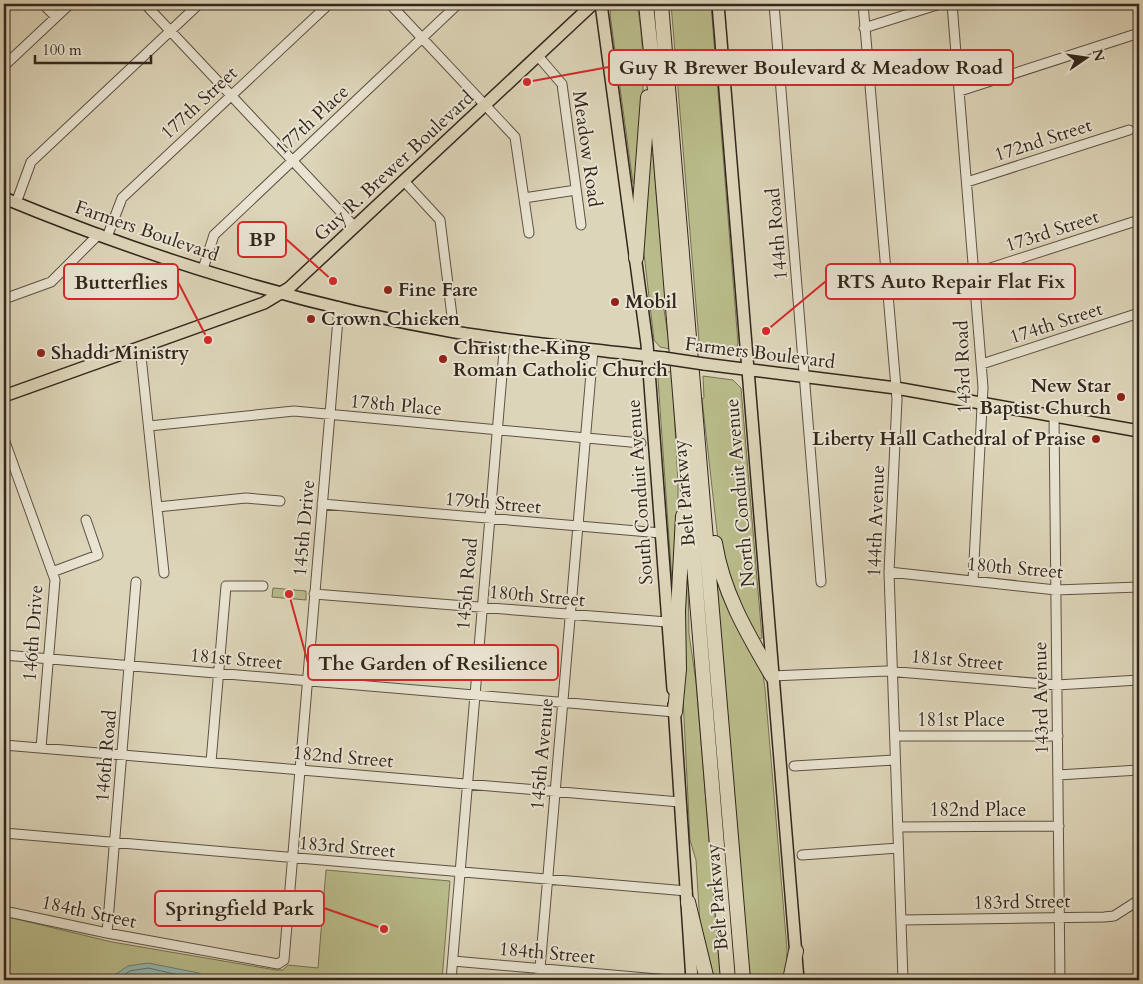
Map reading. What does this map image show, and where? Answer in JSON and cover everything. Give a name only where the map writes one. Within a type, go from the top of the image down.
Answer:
[{"type":"highway","name":"Belt Parkway","points":[[646,4],[651,42],[728,980]]},
{"type":"highway","name":"Belt Parkway","points":[[661,4],[743,980]]},
{"type":"highway","points":[[636,258],[647,126],[651,42]]},
{"type":"highway","points":[[699,444],[724,583],[734,608],[772,676]]},
{"type":"highway","points":[[675,712],[679,669],[678,611],[686,462]]},
{"type":"highway","points":[[687,897],[706,980]]},
{"type":"highway","points":[[790,980],[796,950]]},
{"type":"main road","name":"Guy R. Brewer Boulevard","points":[[4,396],[264,303],[280,294],[300,279],[593,4]]},
{"type":"main road","name":"South Conduit Avenue","points":[[601,4],[648,356],[675,712],[692,980]]},
{"type":"main road","name":"North Conduit Avenue","points":[[718,4],[798,980]]},
{"type":"main road","name":"Farmers Boulevard","points":[[4,198],[103,236],[280,294],[454,332],[896,388],[1139,431]]},
{"type":"street","points":[[43,4],[56,17]]},
{"type":"street","points":[[4,66],[70,4]]},
{"type":"street","points":[[145,4],[355,227]]},
{"type":"street","points":[[16,203],[31,162],[199,4]]},
{"type":"street","name":"177th Street","points":[[4,299],[50,282],[103,236],[122,198],[329,4]]},
{"type":"street","points":[[390,4],[515,137],[529,233]]},
{"type":"street","name":"177th Place","points":[[203,270],[214,235],[458,4]]},
{"type":"street","name":"144th Road","points":[[774,4],[821,582]]},
{"type":"street","name":"144th Avenue","points":[[862,4],[897,399],[889,572],[903,980]]},
{"type":"street","points":[[864,28],[940,4]]},
{"type":"street","name":"143rd Road","points":[[952,4],[982,364],[982,403],[973,581]]},
{"type":"street","points":[[1137,4],[1139,10]]},
{"type":"street","points":[[960,91],[1139,33]]},
{"type":"street","name":"Meadow Road","points":[[538,56],[562,84],[581,225]]},
{"type":"street","name":"172nd Street","points":[[967,182],[1129,130]]},
{"type":"street","points":[[404,181],[440,220],[454,332]]},
{"type":"street","points":[[524,198],[576,190]]},
{"type":"street","name":"173rd Street","points":[[975,273],[1139,220]]},
{"type":"street","name":"145th Drive","points":[[284,960],[339,307]]},
{"type":"street","name":"174th Street","points":[[982,364],[1139,313]]},
{"type":"street","name":"145th Road","points":[[451,980],[466,784],[505,339]]},
{"type":"street","points":[[140,347],[164,573]]},
{"type":"street","name":"145th Avenue","points":[[539,980],[593,350]]},
{"type":"street","name":"178th Place","points":[[149,426],[294,411],[330,416],[641,443]]},
{"type":"street","name":"143rd Avenue","points":[[1054,416],[1060,980]]},
{"type":"street","name":"146th Drive","points":[[4,439],[54,580],[40,748]]},
{"type":"street","points":[[157,507],[246,498],[280,500]]},
{"type":"street","name":"179th Street","points":[[322,504],[661,533]]},
{"type":"street","points":[[52,572],[98,555],[86,520]]},
{"type":"street","name":"180th Street","points":[[889,572],[1056,590],[1139,587]]},
{"type":"street","name":"146th Road","points":[[107,933],[136,582]]},
{"type":"street","points":[[211,762],[226,586],[263,586]]},
{"type":"street","name":"180th Street","points":[[314,594],[667,622]]},
{"type":"street","name":"181st Street","points":[[4,655],[675,712]]},
{"type":"street","name":"181st Street","points":[[772,676],[892,671],[1057,685],[1139,680]]},
{"type":"street","name":"181st Place","points":[[895,736],[1058,736]]},
{"type":"street","name":"182nd Street","points":[[4,745],[680,802]]},
{"type":"street","points":[[794,766],[894,760]]},
{"type":"street","points":[[1058,775],[1139,770]]},
{"type":"street","name":"182nd Place","points":[[898,827],[1059,826]]},
{"type":"street","name":"183rd Street","points":[[4,833],[547,880],[687,897]]},
{"type":"street","points":[[802,855],[898,848]]},
{"type":"street","name":"183rd Street","points":[[901,920],[1114,916],[1139,900]]},
{"type":"street","name":"184th Street","points":[[4,911],[107,933],[278,964],[284,960]]},
{"type":"street","name":"184th Street","points":[[453,961],[624,978],[669,980]]},
{"type":"green space","points":[[612,4],[637,4],[640,26],[643,94],[636,184],[633,183],[610,14]]},
{"type":"green space","points":[[671,4],[711,4],[738,343],[735,352],[727,355],[700,353]]},
{"type":"green space","points":[[651,153],[653,155],[666,303],[663,303],[670,349],[660,347],[654,340],[643,245],[649,158]]},
{"type":"green space","points":[[664,371],[672,372],[678,483],[678,532],[673,596],[658,379]]},
{"type":"green space","points":[[703,376],[733,380],[741,388],[762,638],[756,640],[734,599],[718,540],[702,399],[704,398]]},
{"type":"green space","points":[[719,576],[762,668],[787,949],[786,980],[749,980],[716,577]]},
{"type":"green space","points":[[685,577],[688,577],[689,634],[696,682],[721,980],[710,980],[700,925],[696,860],[690,840],[681,656]]},
{"type":"green space","points":[[273,588],[306,591],[306,600],[272,597]]},
{"type":"green space","points":[[326,870],[450,881],[442,980],[4,980],[4,916],[112,942],[276,970],[283,970],[288,965],[318,968]]},
{"type":"water","points":[[148,963],[199,973],[211,980],[107,980],[128,966]]},
{"type":"place","name":"Guy R Brewer Boulevard & Meadow Road","points":[[527,82]]},
{"type":"place","name":"BP","points":[[333,281]]},
{"type":"place","name":"Fine Fare","points":[[388,290]]},
{"type":"place","name":"Mobil","points":[[615,302]]},
{"type":"place","name":"Crown Chicken","points":[[311,319]]},
{"type":"place","name":"RTS Auto Repair Flat Fix","points":[[766,331]]},
{"type":"place","name":"Butterflies","points":[[208,340]]},
{"type":"place","name":"Shaddi Ministry","points":[[41,353]]},
{"type":"place","name":"Christ the King Roman Catholic Church","points":[[443,359]]},
{"type":"place","name":"New Star Baptist Church","points":[[1121,397]]},
{"type":"place","name":"Liberty Hall Cathedral of Praise","points":[[1096,439]]},
{"type":"place","name":"The Garden of Resilience","points":[[289,594]]},
{"type":"place","name":"Springfield Park","points":[[384,929]]}]
